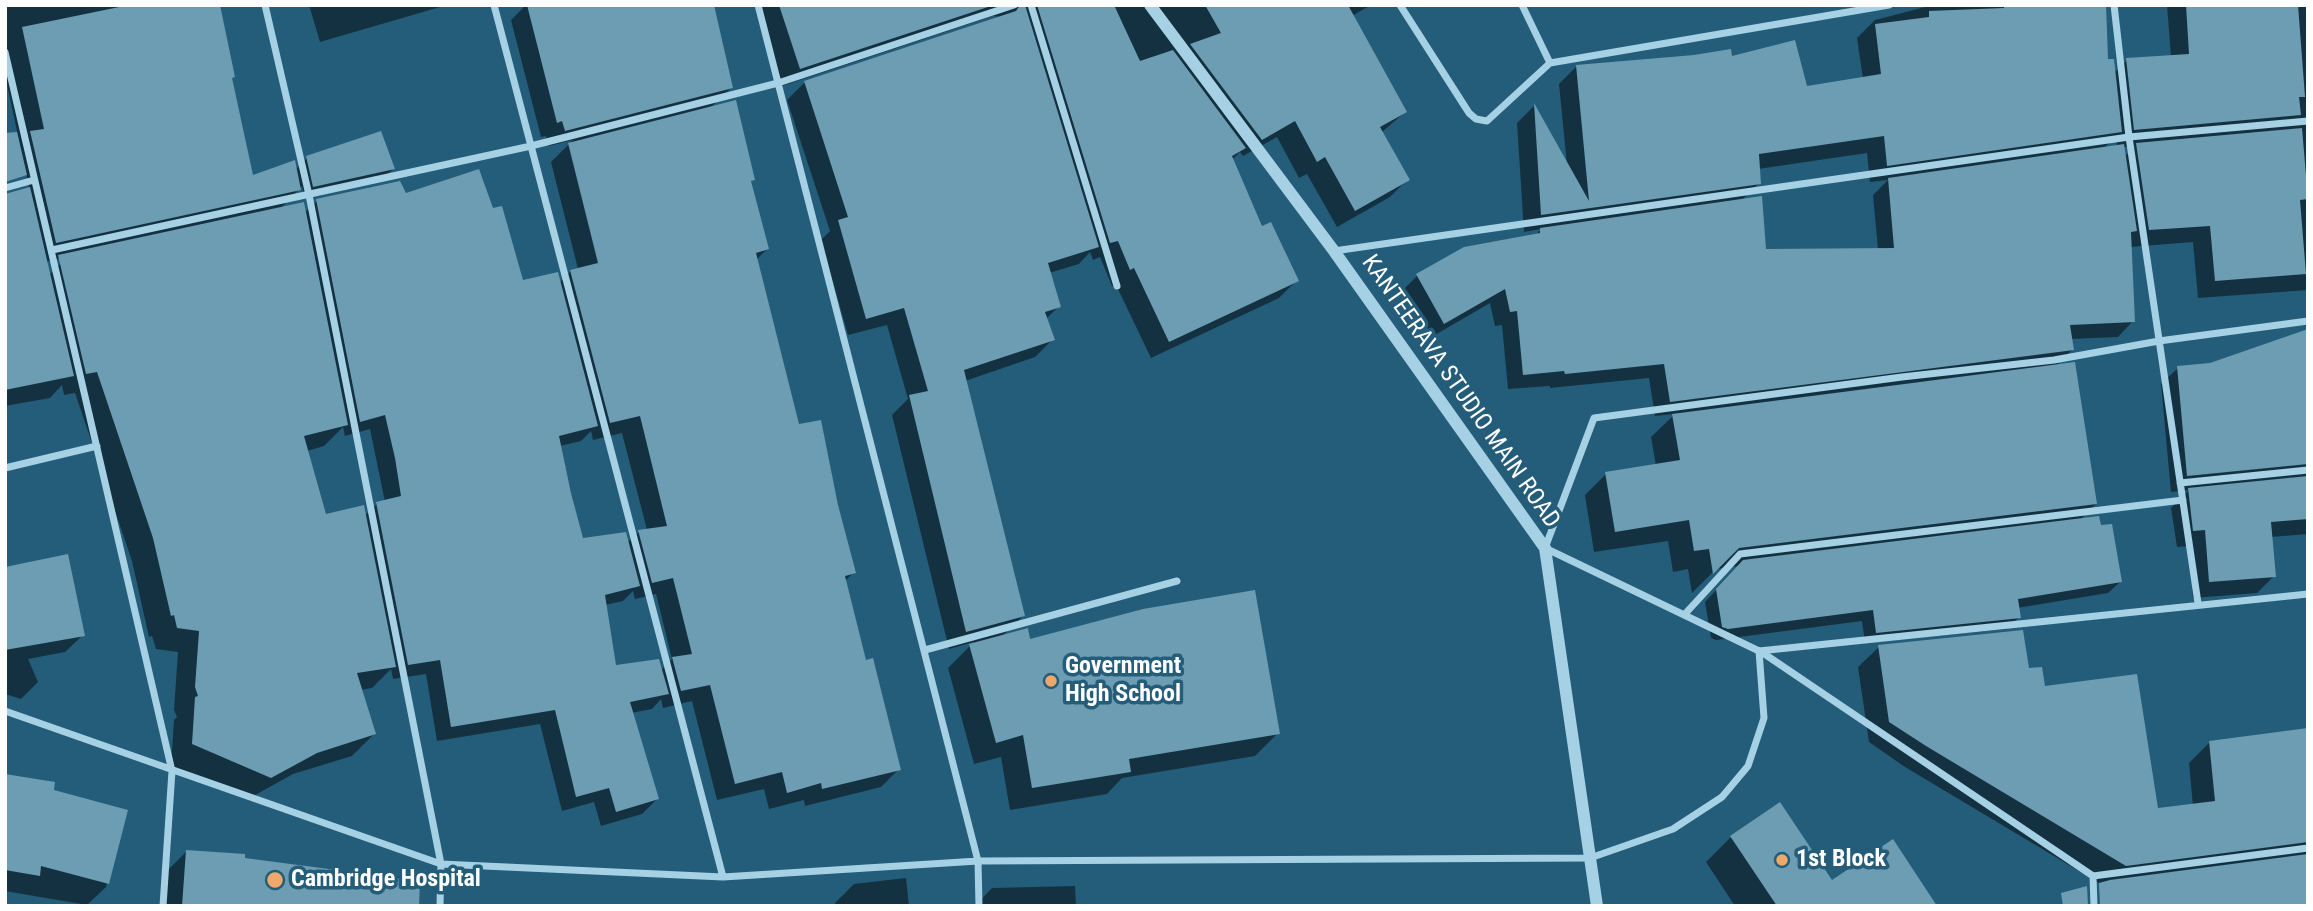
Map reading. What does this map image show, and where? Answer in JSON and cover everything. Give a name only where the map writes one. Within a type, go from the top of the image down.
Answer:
[{"type":"street","points":[[265,5],[309,195],[441,864],[440,906]]},
{"type":"street","points":[[494,5],[723,877]]},
{"type":"street","points":[[758,5],[978,861],[979,906]]},
{"type":"street","points":[[52,250],[531,146],[778,83],[1014,5]]},
{"type":"street","points":[[1031,5],[1117,286]]},
{"type":"street","name":"KANTEERAVA STUDIO MAIN ROAD","points":[[1150,5],[1334,251],[1545,548],[1597,906]]},
{"type":"street","points":[[1400,5],[1469,113],[1476,120],[1487,121],[1550,63],[1889,5]]},
{"type":"street","points":[[1522,5],[1550,63]]},
{"type":"street","points":[[2114,5],[2129,137],[2198,603]]},
{"type":"street","points":[[5,52],[172,771],[163,906]]},
{"type":"street","points":[[1334,251],[2129,137],[2308,121]]},
{"type":"street","points":[[5,188],[34,180]]},
{"type":"street","points":[[2308,321],[2159,341],[2053,360],[1594,418],[1545,548],[1759,651],[2094,876],[2308,848]]},
{"type":"street","points":[[5,468],[97,446]]},
{"type":"street","points":[[2180,483],[2308,470]]},
{"type":"street","points":[[1684,615],[1740,554],[2183,500]]},
{"type":"street","points":[[925,650],[1177,581]]},
{"type":"street","points":[[1759,651],[2198,603],[2308,594]]},
{"type":"street","points":[[5,711],[441,864],[723,877],[978,861],[1590,858],[1673,829],[1722,797],[1748,766],[1764,718],[1759,651]]},
{"type":"street","points":[[2094,876],[2094,906]]},
{"type":"building","points":[[129,5],[220,5],[235,77],[232,78],[253,175],[295,160],[301,190],[56,243],[30,131],[44,129],[22,27]]},
{"type":"building","points":[[527,5],[714,5],[733,88],[565,131],[562,121],[557,123]]},
{"type":"building","points":[[779,5],[994,5],[800,69]]},
{"type":"building","points":[[1020,5],[1025,5],[1099,247],[1048,263],[1061,307],[1045,312],[1055,340],[964,370],[1025,616],[966,632],[909,395],[928,391],[904,308],[866,319],[838,220],[848,217],[804,81],[1016,11]]},
{"type":"building","points":[[1037,5],[1114,5],[1140,61],[1173,50],[1246,148],[1232,156],[1262,226],[1271,222],[1299,281],[1169,342],[1134,268],[1130,270],[1118,241],[1110,243]]},
{"type":"building","points":[[1205,5],[1348,5],[1407,112],[1380,127],[1410,180],[1355,211],[1325,157],[1317,162],[1295,121],[1262,140],[1190,44],[1221,33]]},
{"type":"building","points":[[2004,5],[2106,5],[2108,59],[2114,59],[2122,132],[1887,166],[1884,136],[1759,154],[1761,184],[1541,215],[1534,103],[1589,201],[1576,65],[1694,55],[1731,49],[1732,56],[1795,40],[1807,86],[1881,74],[1875,24],[1929,17],[1929,11],[2004,8]]},
{"type":"building","points":[[2186,5],[2298,5],[2305,97],[2299,97],[2301,115],[2134,130],[2126,58],[2189,54]]},
{"type":"building","points":[[736,100],[755,180],[751,181],[769,249],[756,253],[799,424],[821,420],[838,505],[856,573],[845,576],[866,660],[873,658],[901,770],[822,789],[821,783],[787,793],[782,772],[735,784],[710,685],[681,691],[672,657],[692,654],[673,578],[652,583],[638,530],[667,526],[640,416],[610,423],[570,270],[598,263],[568,143]]},
{"type":"building","points":[[2302,128],[2308,199],[2300,200],[2306,274],[2215,281],[2210,226],[2149,230],[2136,143]]},
{"type":"building","points":[[381,131],[395,169],[313,187],[306,156]]},
{"type":"building","points":[[17,132],[27,175],[5,182],[5,133]]},
{"type":"building","points":[[2124,144],[2137,231],[2131,232],[2135,322],[2070,325],[2074,350],[1670,402],[1664,364],[1565,374],[1564,371],[1523,375],[1517,311],[1510,312],[1505,289],[1444,324],[1416,274],[1464,247],[1540,233],[1540,228],[1762,196],[1766,249],[1894,248],[1888,178]]},
{"type":"building","points":[[479,169],[493,208],[502,206],[523,280],[558,272],[598,426],[559,436],[571,493],[583,538],[626,532],[640,586],[605,595],[616,665],[659,659],[669,694],[630,702],[659,799],[616,812],[609,788],[576,797],[555,710],[451,727],[440,660],[408,665],[376,502],[401,496],[395,458],[385,415],[360,422],[316,199],[400,181],[406,193]]},
{"type":"building","points":[[30,187],[74,376],[5,390],[5,194]]},
{"type":"building","points":[[304,202],[348,425],[304,436],[326,514],[364,505],[396,667],[357,673],[376,734],[317,753],[271,778],[192,744],[195,697],[198,696],[195,687],[199,631],[177,628],[174,615],[171,616],[153,538],[97,372],[86,374],[58,255]]},
{"type":"building","points":[[2308,329],[2308,464],[2187,476],[2177,366],[2210,363]]},
{"type":"building","points":[[2075,362],[2097,504],[1739,548],[1713,574],[1709,549],[1694,551],[1689,520],[1615,532],[1605,472],[1680,460],[1672,414]]},
{"type":"building","points":[[2308,476],[2308,519],[2271,522],[2276,577],[2209,582],[2205,530],[2193,531],[2188,488]]},
{"type":"building","points":[[2099,516],[2101,525],[2112,524],[2122,582],[2018,599],[2021,618],[1876,633],[1873,610],[1728,629],[1722,627],[1716,589],[1743,560]]},
{"type":"building","points":[[68,554],[85,636],[5,650],[5,567]]},
{"type":"building","points":[[1255,590],[1280,734],[1129,759],[1131,772],[1032,788],[1023,735],[996,743],[969,644],[1028,628],[1030,639],[1143,609]]},
{"type":"building","points":[[2023,630],[2029,668],[2042,667],[2045,686],[2137,674],[2158,808],[2215,801],[2209,741],[2308,728],[2308,842],[2126,866],[1889,722],[1878,645]]},
{"type":"building","points":[[5,774],[55,782],[54,790],[128,810],[109,884],[41,866],[40,876],[5,870]]},
{"type":"building","name":"1st Block","points":[[1780,802],[1832,880],[1893,839],[1937,906],[1777,906],[1730,836]]},
{"type":"building","points":[[186,850],[245,854],[245,858],[420,881],[419,906],[182,906]]},
{"type":"building","points":[[2308,854],[2308,906],[2100,906],[2099,883],[2110,880]]},
{"type":"building","points":[[2087,886],[2088,906],[2063,906],[2061,893]]},
{"type":"place","name":"Government High School","points":[[1051,681]]},
{"type":"place","name":"1st Block","points":[[1782,860]]},
{"type":"place","name":"Cambridge Hospital","points":[[275,880]]}]
